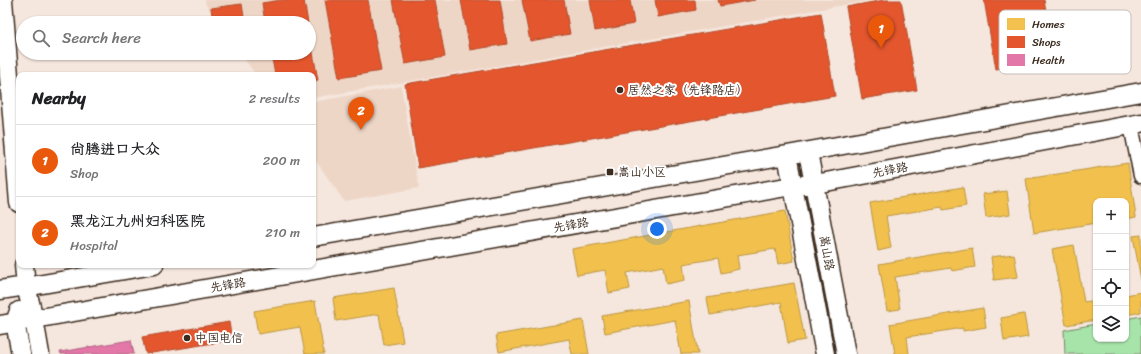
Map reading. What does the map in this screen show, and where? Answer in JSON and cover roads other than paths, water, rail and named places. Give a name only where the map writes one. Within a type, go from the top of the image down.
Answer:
[{"type":"main road","points":[[2,9],[16,169]]},
{"type":"main road","points":[[316,236],[808,152],[1141,92]]},
{"type":"main road","name":"先锋路","points":[[8,323],[792,186],[815,184],[1136,124]]},
{"type":"main road","name":"嵩山路","points":[[808,152],[846,354]]},
{"type":"main road","name":"嵩山路","points":[[787,155],[825,354]]},
{"type":"main road","points":[[24,268],[26,286],[40,354]]},
{"type":"main road","points":[[0,290],[136,268]]},
{"type":"main road","points":[[21,354],[8,323],[26,286]]},
{"type":"street","points":[[1136,124],[1141,176]]},
{"type":"place","name":"尚腾进口大众","points":[[881,48]]},
{"type":"place","name":"居然之家（先锋路店）","points":[[620,90]]},
{"type":"place","name":"黑龙江九州妇科医院","points":[[361,130]]},
{"type":"place","name":"嵩山小区","points":[[610,172]]},
{"type":"place","name":"中国电信","points":[[187,338]]}]
